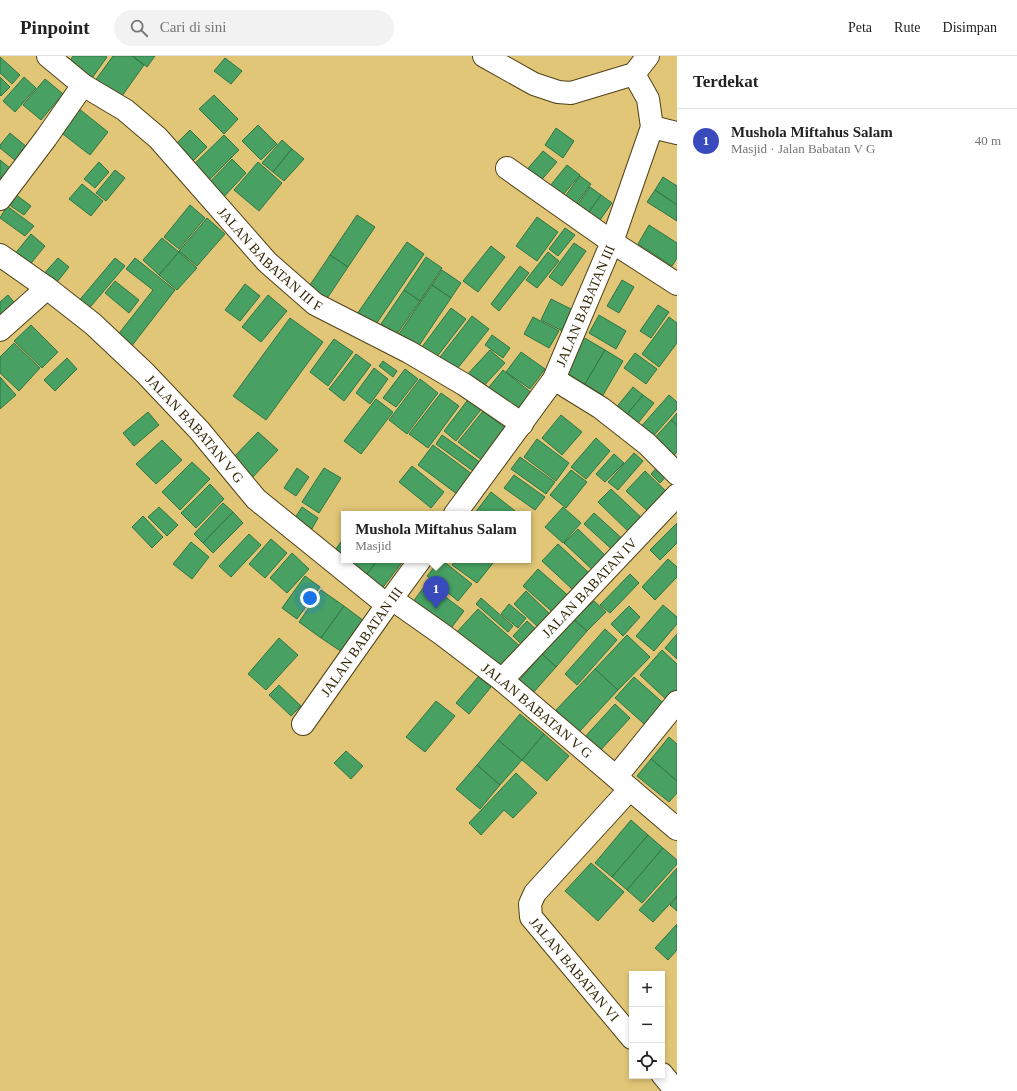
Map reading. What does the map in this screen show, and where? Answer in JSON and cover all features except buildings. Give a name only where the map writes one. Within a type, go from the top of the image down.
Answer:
[{"type":"street","name":"JALAN BABATAN III F","points":[[48,56],[83,85],[126,110],[158,138],[267,262],[315,304],[409,352],[465,385],[522,424]]},
{"type":"street","points":[[484,56],[534,84],[558,92],[571,93],[634,74],[648,56]]},
{"type":"street","name":"JALAN BABATAN III","points":[[457,511],[554,379],[612,242],[652,128],[648,100],[634,74]]},
{"type":"street","points":[[0,199],[46,138],[83,85]]},
{"type":"street","points":[[652,128],[677,133]]},
{"type":"street","points":[[507,168],[612,242],[677,284]]},
{"type":"street","name":"JALAN BABATAN V G","points":[[0,255],[47,288],[93,324],[145,373],[199,430],[256,499],[389,602],[443,635],[502,680],[677,829]]},
{"type":"street","points":[[0,330],[47,288]]},
{"type":"street","points":[[554,379],[601,408],[647,444],[677,474]]},
{"type":"street","name":"JALAN BABATAN IV","points":[[502,680],[677,495]]},
{"type":"street","name":"JALAN BABATAN III","points":[[303,724],[418,563]]},
{"type":"street","name":"JALAN BABATAN VI","points":[[629,1034],[531,917],[530,904],[535,893],[623,783],[677,702]]},
{"type":"street","points":[[665,1078],[676,1091]]},
{"type":"place","name":"Mushola Miftahus Salam","points":[[436,609]]}]
